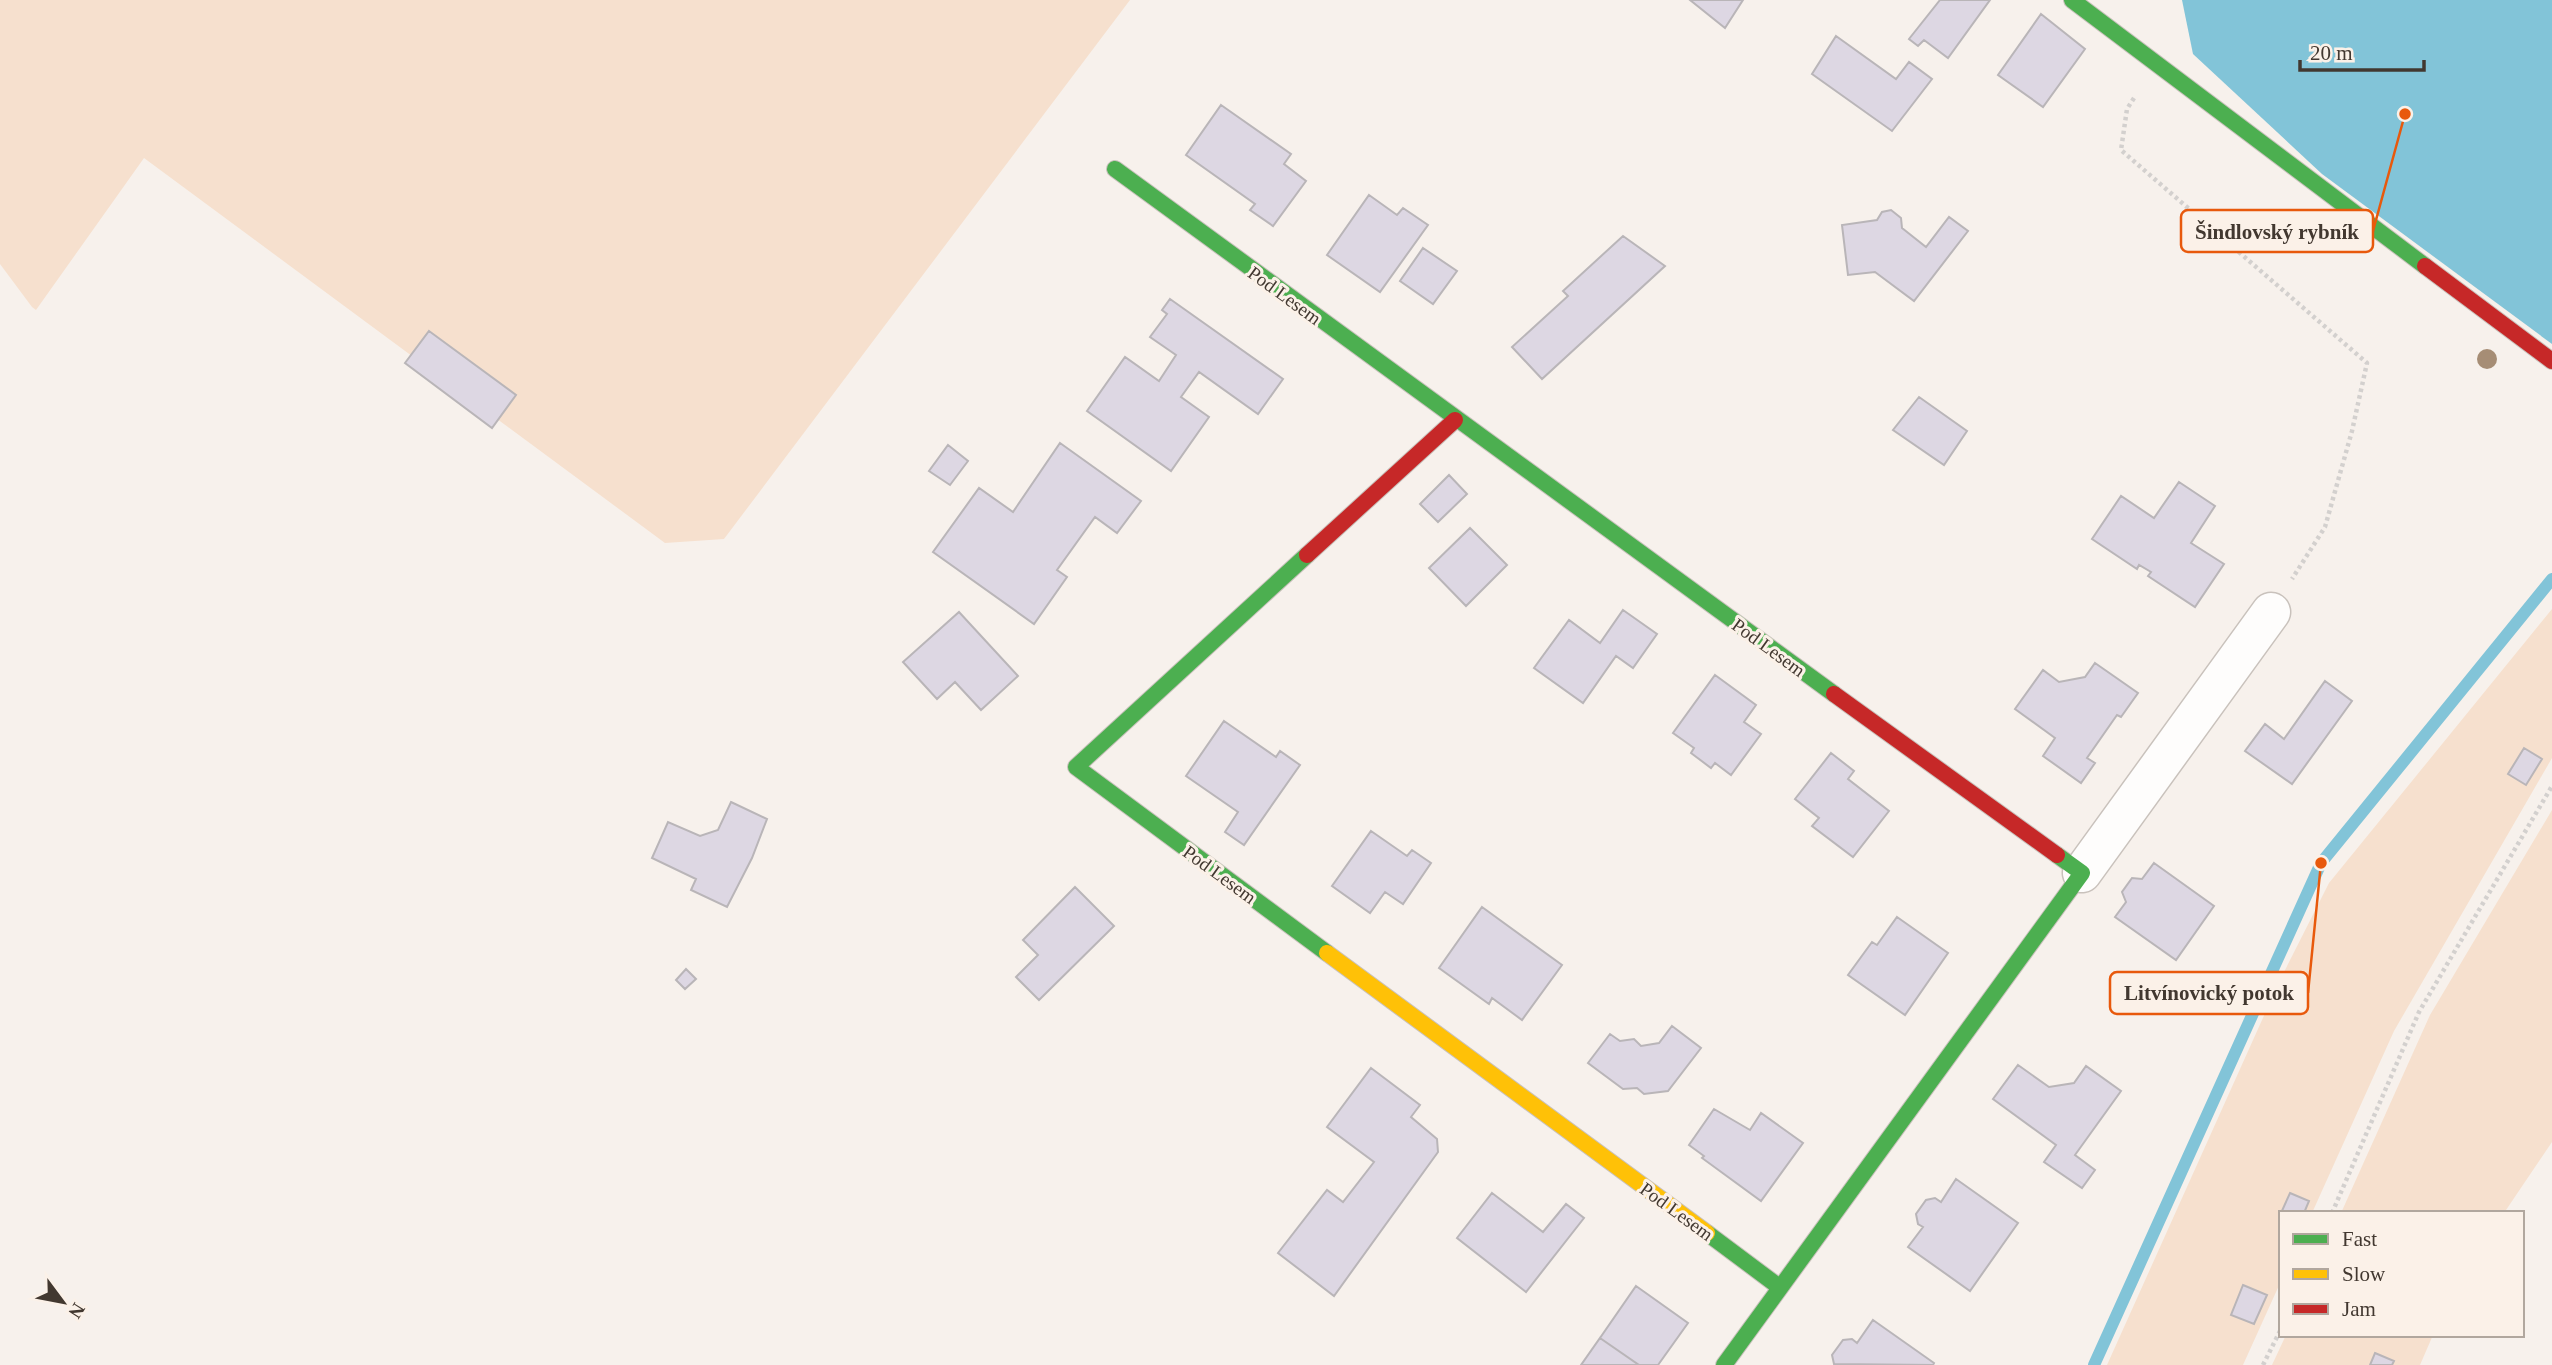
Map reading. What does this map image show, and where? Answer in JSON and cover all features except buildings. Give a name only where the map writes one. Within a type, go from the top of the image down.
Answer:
[{"type":"street","points":[[2072,0],[2156,66],[2552,361]]},
{"type":"street","name":"Pod Lesem","points":[[1115,169],[1455,420],[2082,873]]},
{"type":"street","name":"Pod Lesem","points":[[1455,420],[1076,767],[1778,1286]]},
{"type":"street","points":[[1724,1365],[1778,1286],[2271,612]]},
{"type":"path","points":[[2156,66],[2127,109],[2121,150],[2367,363],[2352,431],[2325,527],[2271,612]]},
{"type":"path","points":[[2333,1211],[2419,1012],[2552,786]]},
{"type":"path","points":[[2263,1365],[2279,1333]]},
{"type":"shaded area","points":[[0,0],[1130,0],[724,539],[665,543],[144,158],[36,310],[32,307],[0,264]]},
{"type":"shaded area","points":[[2552,609],[2552,758],[2394,1031],[2313,1211],[2279,1211],[2279,1285],[2243,1365],[2107,1365],[2280,980],[2329,883]]},
{"type":"shaded area","points":[[2552,810],[2552,1142],[2505,1211],[2342,1211],[2430,1015]]},
{"type":"shaded area","points":[[2285,1337],[2432,1337],[2420,1365],[2272,1365]]},
{"type":"water","points":[[2182,0],[2552,0],[2552,344],[2322,174],[2193,54]]},
{"type":"waterway","points":[[2094,1365],[2321,863],[2552,579]]},
{"type":"traffic: fast","points":[[2072,0],[2425,266]]},
{"type":"traffic: fast","points":[[1115,169],[1834,694]]},
{"type":"traffic: fast","points":[[1307,555],[1076,767],[1327,953]]},
{"type":"traffic: fast","points":[[1724,1365],[2082,873],[2057,855]]},
{"type":"traffic: fast","points":[[1707,1233],[1778,1286]]},
{"type":"traffic: slow","points":[[1327,953],[1707,1233]]},
{"type":"traffic: jam","points":[[2425,266],[2552,361]]},
{"type":"traffic: jam","points":[[1307,555],[1455,420]]},
{"type":"traffic: jam","points":[[1834,694],[2057,855]]},
{"type":"place","name":"Šindlovský rybník","points":[[2405,114]]},
{"type":"place","name":"Litvínovický potok","points":[[2321,863]]}]
